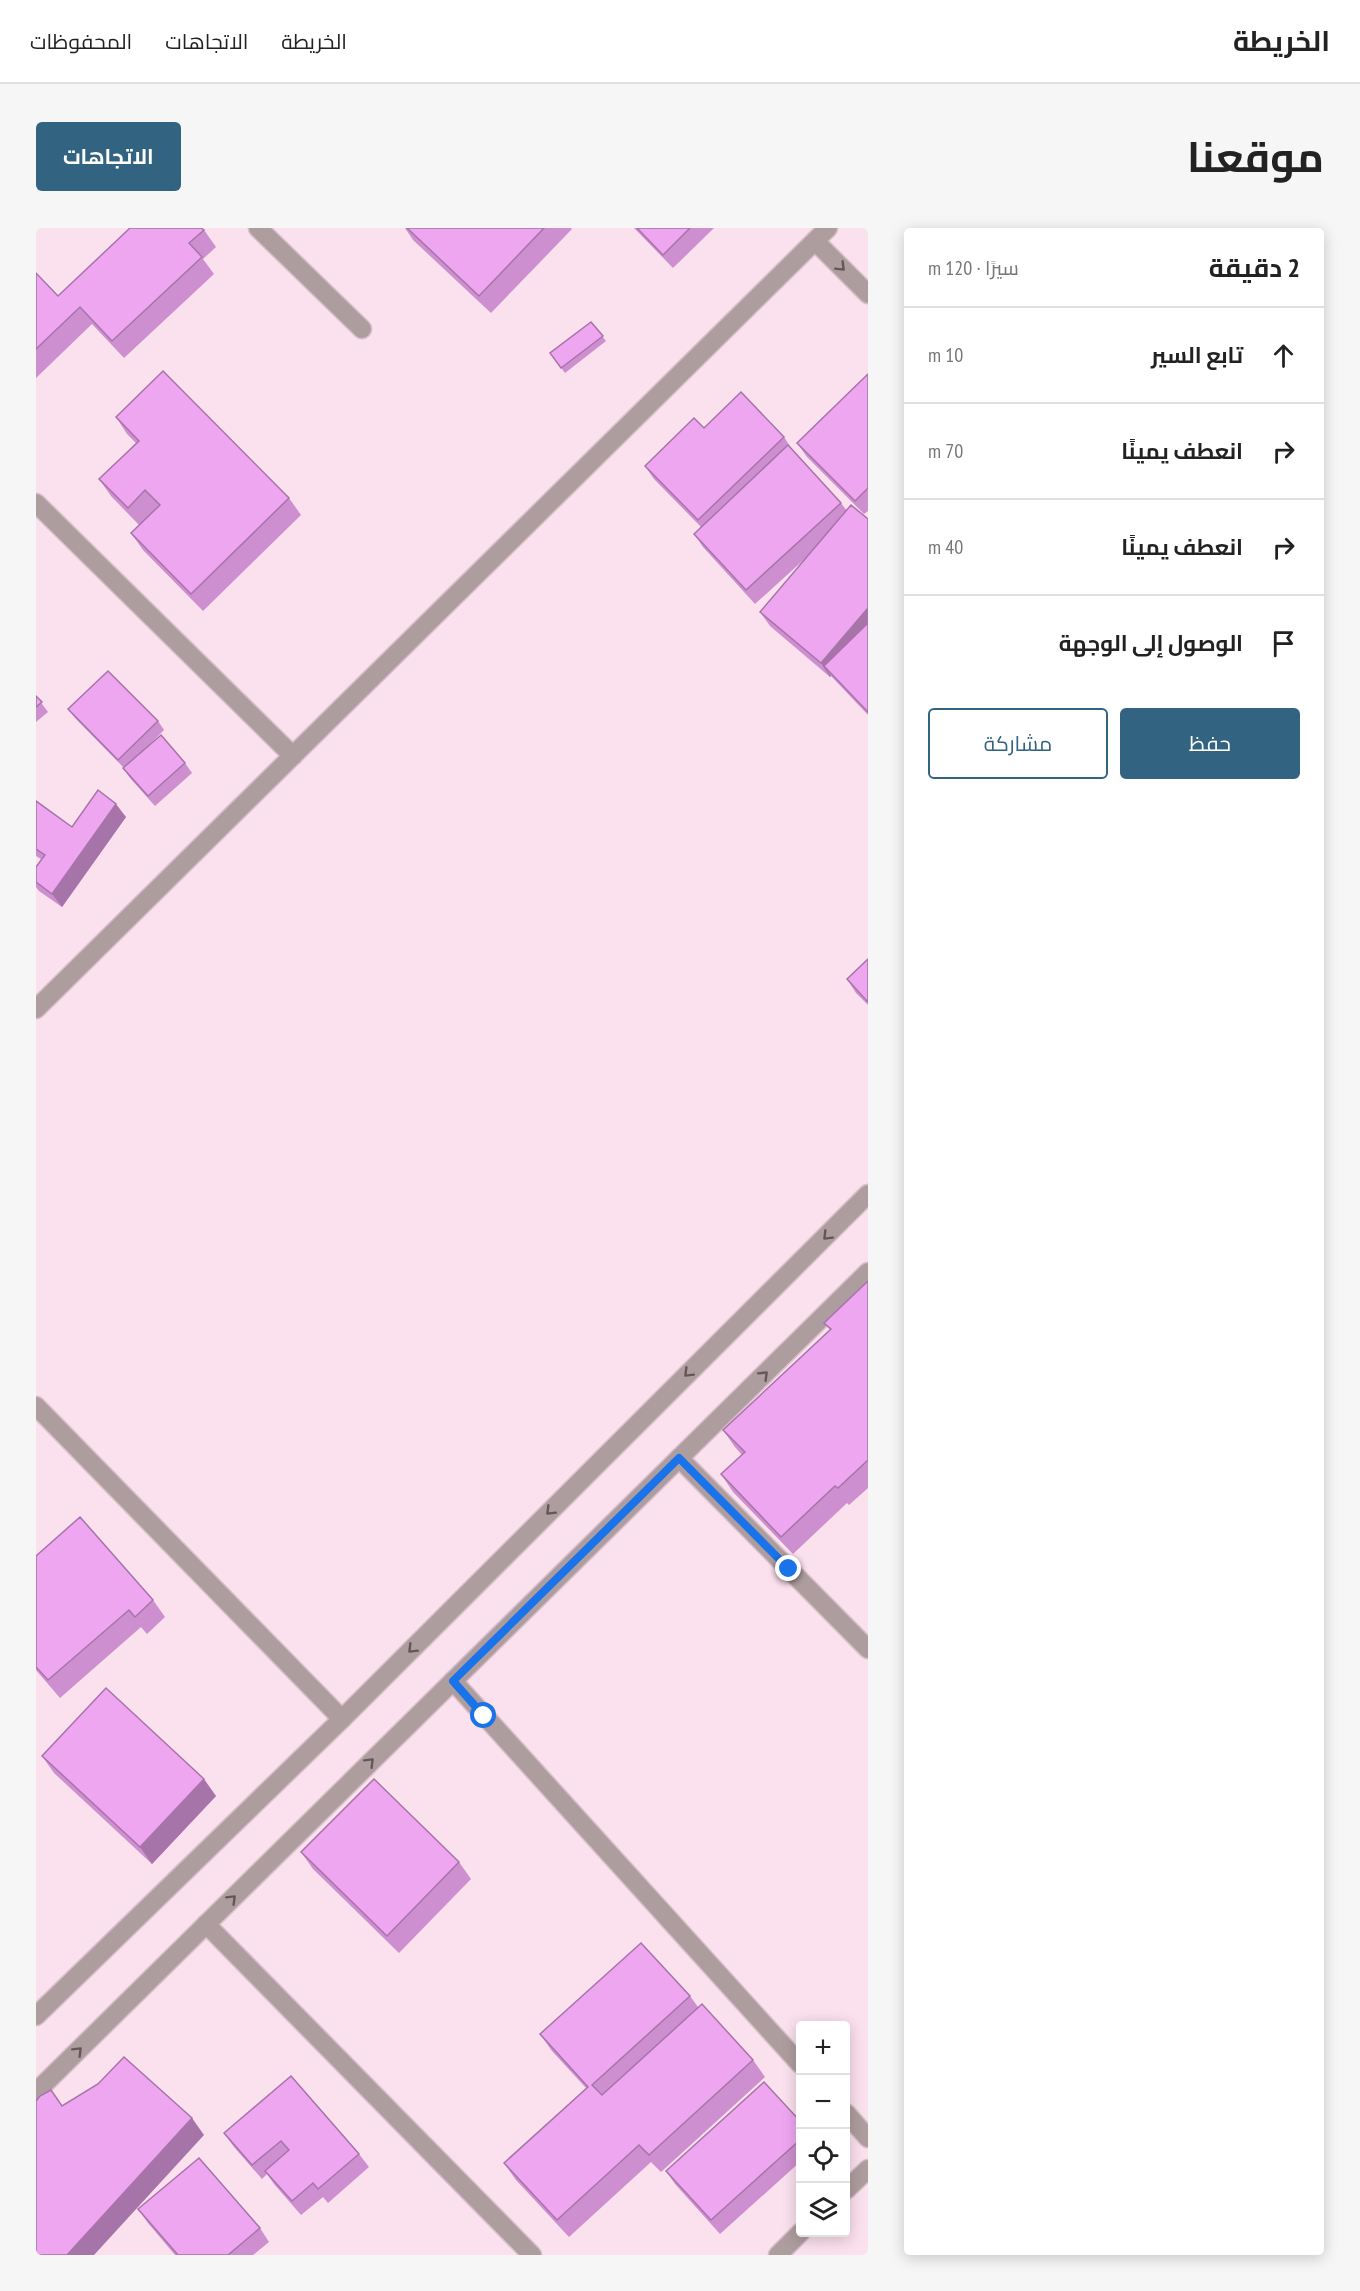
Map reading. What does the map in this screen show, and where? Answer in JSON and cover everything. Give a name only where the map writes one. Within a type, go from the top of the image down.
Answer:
[{"type":"street","points":[[258,228],[362,329]]},
{"type":"street","points":[[36,1009],[828,228]]},
{"type":"street","points":[[815,241],[868,294]]},
{"type":"street","points":[[36,502],[293,756]]},
{"type":"street","points":[[36,2016],[342,1719],[868,1194]]},
{"type":"street","points":[[36,2092],[868,1272]]},
{"type":"street","points":[[36,1406],[342,1719]]},
{"type":"street","points":[[679,1458],[868,1649]]},
{"type":"street","points":[[453,1681],[796,2058]]},
{"type":"street","points":[[206,1924],[532,2255]]},
{"type":"street","points":[[850,2118],[868,2138]]},
{"type":"street","points":[[850,2186],[868,2169]]},
{"type":"street","points":[[778,2255],[796,2237]]},
{"type":"building","points":[[130,228],[201,228],[204,230],[189,243],[202,257],[112,341],[80,307],[36,349],[36,273],[58,296]]},
{"type":"building","points":[[407,228],[544,228],[479,296]]},
{"type":"building","points":[[637,228],[690,228],[663,255]]},
{"type":"building","points":[[591,322],[603,336],[561,368],[550,353]]},
{"type":"building","points":[[163,371],[289,498],[191,594],[131,533],[160,505],[145,490],[128,508],[99,479],[139,441],[116,417]]},
{"type":"building","points":[[868,374],[868,488],[855,501],[797,443]]},
{"type":"building","points":[[741,392],[784,437],[698,520],[645,466],[694,418],[704,428]]},
{"type":"building","points":[[788,445],[841,503],[746,590],[694,534]]},
{"type":"building","points":[[851,505],[868,519],[868,608],[821,663],[760,612]]},
{"type":"building","points":[[868,623],[868,712],[824,666]]},
{"type":"building","points":[[108,671],[158,721],[118,760],[68,709]]},
{"type":"building","points":[[36,696],[42,702],[36,707]]},
{"type":"building","points":[[161,735],[185,763],[148,796],[123,768]]},
{"type":"building","points":[[98,790],[116,804],[52,894],[36,882],[36,867],[45,855],[36,849],[36,801],[72,827]]},
{"type":"building","points":[[868,959],[868,1002],[847,979]]},
{"type":"building","points":[[868,1281],[868,1460],[838,1488],[835,1486],[781,1537],[721,1474],[745,1452],[723,1430],[831,1329],[824,1323]]},
{"type":"building","points":[[80,1517],[153,1600],[135,1617],[129,1610],[48,1680],[36,1667],[36,1556]]},
{"type":"building","points":[[106,1688],[204,1779],[140,1847],[42,1756]]},
{"type":"building","points":[[374,1779],[459,1862],[387,1936],[301,1852]]},
{"type":"building","points":[[641,1943],[690,1996],[592,2085],[602,2095],[702,2004],[753,2060],[649,2155],[639,2145],[557,2220],[504,2163],[588,2087],[540,2034]]},
{"type":"building","points":[[124,2057],[192,2118],[67,2255],[36,2255],[36,2101],[51,2090],[62,2106],[98,2084]]},
{"type":"building","points":[[291,2076],[359,2154],[318,2189],[313,2183],[292,2201],[265,2171],[289,2150],[281,2141],[252,2165],[224,2133]]},
{"type":"building","points":[[764,2082],[796,2117],[796,2144],[711,2220],[666,2171]]},
{"type":"building","points":[[199,2158],[260,2228],[228,2255],[178,2255],[138,2209]]},
{"type":"route","points":[[484,1716],[453,1681],[679,1458],[789,1569]]}]
